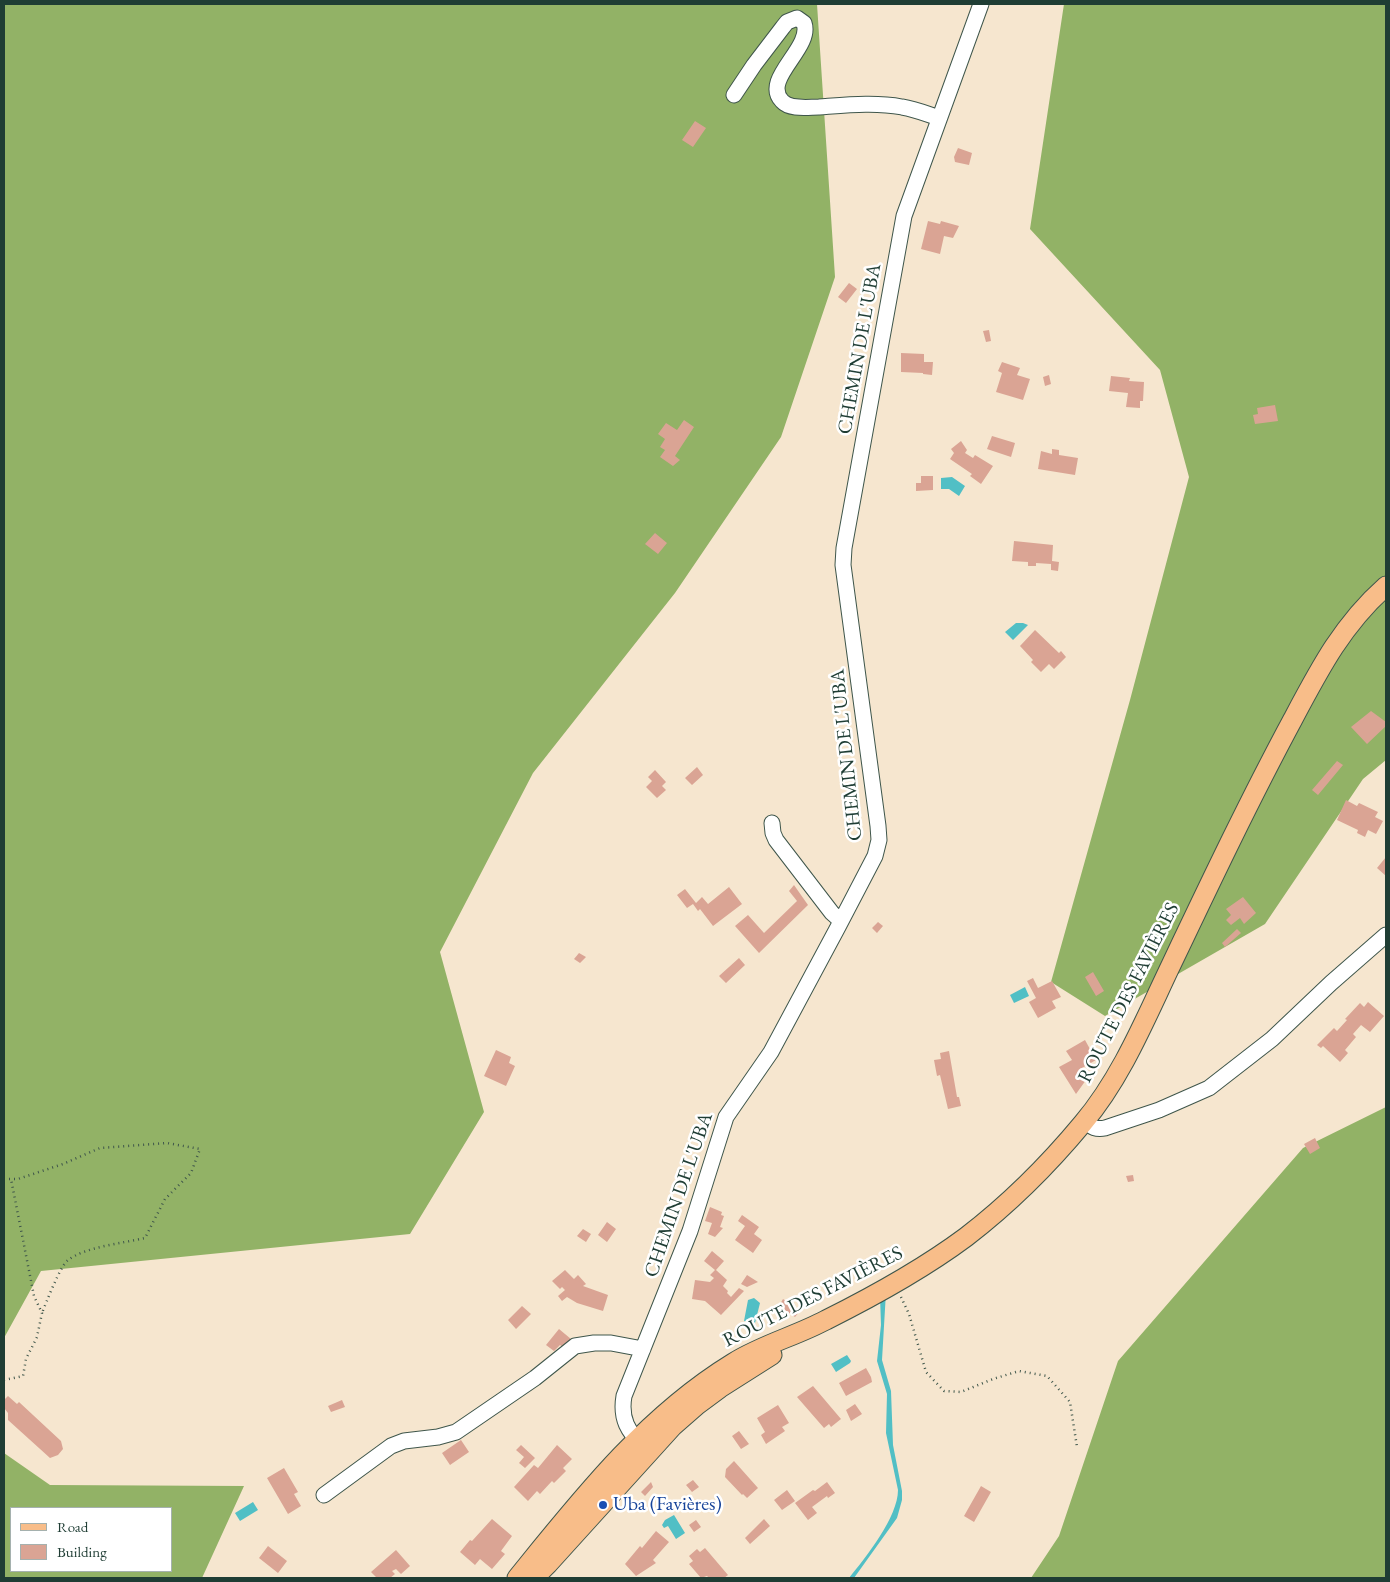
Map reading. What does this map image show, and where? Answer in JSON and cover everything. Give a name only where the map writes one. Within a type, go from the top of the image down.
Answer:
[{"type":"main road","name":"ROUTE DES FAVIÈRES","points":[[643,1446],[674,1426],[697,1405],[720,1388],[824,1322],[935,1258],[967,1236],[1026,1185],[1085,1122],[1110,1086],[1141,1028],[1256,787],[1321,668],[1344,632],[1366,604],[1386,586]]},
{"type":"main road","points":[[517,1578],[573,1510],[643,1446]]},
{"type":"main road","points":[[534,1578],[548,1564],[643,1446]]},
{"type":"street","name":"CHEMIN DE L'UBA","points":[[643,1446],[624,1422],[622,1405],[624,1396],[690,1231],[726,1117],[771,1052],[842,921],[875,856],[879,840],[844,565],[844,548],[904,216],[981,4]]},
{"type":"street","points":[[734,95],[787,22],[797,18],[804,23],[806,32],[803,42],[778,83],[777,92],[781,101],[785,104],[799,107],[856,104],[890,105],[913,109],[939,118]]},
{"type":"street","points":[[772,823],[773,834],[776,840],[832,913],[842,921]]},
{"type":"street","points":[[1085,1122],[1093,1128],[1100,1130],[1159,1110],[1209,1088],[1272,1039],[1386,935]]},
{"type":"street","points":[[324,1495],[392,1446],[404,1441],[445,1436],[465,1427],[575,1346],[611,1343],[644,1350]]},
{"type":"path","points":[[4,1179],[18,1179],[63,1164],[100,1148],[167,1143],[200,1148],[191,1174],[165,1198],[145,1238],[86,1251],[66,1261],[51,1289],[42,1313],[37,1337],[26,1359],[23,1376],[4,1380]]},
{"type":"path","points":[[11,1179],[34,1296],[42,1313]]},
{"type":"path","points":[[895,1282],[909,1314],[926,1372],[944,1391],[962,1392],[993,1378],[1019,1371],[1047,1376],[1070,1402],[1077,1447]]},
{"type":"green space","points":[[4,4],[817,4],[835,277],[781,437],[675,593],[533,773],[440,952],[484,1112],[410,1234],[41,1271],[4,1338]]},
{"type":"green space","points":[[1064,4],[1386,4],[1386,760],[1363,779],[1265,924],[1105,1016],[1051,982],[1130,700],[1189,477],[1160,370],[1030,229]]},
{"type":"green space","points":[[1386,1107],[1386,1578],[1031,1578],[1059,1536],[1118,1361],[1303,1148]]},
{"type":"green space","points":[[4,1453],[50,1485],[244,1486],[202,1578],[4,1578]]},
{"type":"water","points":[[952,477],[965,486],[959,496],[949,489],[941,489],[941,478]]},
{"type":"water","points":[[1016,623],[1028,625],[1013,640],[1005,632]]},
{"type":"water","points":[[1025,987],[1029,996],[1014,1003],[1010,995]]},
{"type":"water","points":[[886,1292],[882,1360],[891,1391],[893,1445],[902,1500],[897,1518],[854,1578],[849,1578],[880,1536],[897,1501],[898,1490],[886,1433],[887,1394],[877,1361],[881,1325],[880,1296]]},
{"type":"water","points":[[754,1298],[760,1303],[755,1323],[744,1321],[748,1300]]},
{"type":"water","points":[[847,1355],[851,1361],[850,1363],[836,1372],[831,1364]]},
{"type":"water","points":[[253,1502],[258,1510],[240,1521],[235,1513]]},
{"type":"water","points":[[674,1515],[685,1533],[676,1539],[668,1526],[664,1528],[662,1525],[665,1520]]},
{"type":"building","points":[[695,121],[706,128],[693,147],[682,140]]},
{"type":"building","points":[[958,148],[972,153],[969,165],[955,162],[954,157]]},
{"type":"building","points":[[928,221],[940,224],[941,221],[959,226],[953,238],[944,236],[940,254],[921,249]]},
{"type":"building","points":[[849,283],[857,289],[846,303],[838,297]]},
{"type":"building","points":[[989,330],[991,341],[986,342],[983,331]]},
{"type":"building","points":[[901,353],[924,354],[924,362],[933,362],[932,375],[901,372]]},
{"type":"building","points":[[1002,362],[1020,368],[1017,375],[1030,379],[1023,400],[996,392],[1002,373],[998,371]]},
{"type":"building","points":[[1049,375],[1051,384],[1045,386],[1043,377]]},
{"type":"building","points":[[1111,376],[1130,378],[1129,381],[1144,382],[1143,401],[1140,401],[1140,408],[1126,407],[1128,393],[1109,391]]},
{"type":"building","points":[[1275,405],[1278,421],[1255,424],[1253,415],[1258,414],[1257,408]]},
{"type":"building","points":[[684,420],[694,427],[675,456],[680,460],[673,466],[660,457],[665,450],[660,447],[665,439],[658,434],[666,423],[677,430]]},
{"type":"building","points":[[992,436],[1015,443],[1011,457],[987,449]]},
{"type":"building","points":[[961,441],[967,450],[965,453],[973,458],[975,455],[993,466],[981,484],[970,476],[972,474],[950,459],[954,453],[951,449]]},
{"type":"building","points":[[1052,449],[1059,450],[1059,455],[1078,458],[1075,475],[1038,469],[1041,451],[1052,454]]},
{"type":"building","points":[[921,476],[933,476],[933,490],[916,491],[916,483],[921,483]]},
{"type":"building","points":[[655,533],[667,543],[658,554],[645,544]]},
{"type":"building","points":[[1014,541],[1053,545],[1052,561],[1059,562],[1058,571],[1051,570],[1051,564],[1036,563],[1036,566],[1028,566],[1028,562],[1012,561]]},
{"type":"building","points":[[1035,630],[1059,653],[1061,651],[1066,657],[1054,669],[1049,664],[1041,672],[1020,646]]},
{"type":"building","points":[[1371,711],[1386,722],[1386,726],[1367,744],[1351,727]]},
{"type":"building","points":[[1337,761],[1343,765],[1318,795],[1312,790]]},
{"type":"building","points":[[697,767],[703,775],[692,785],[685,778]]},
{"type":"building","points":[[655,770],[666,782],[662,786],[666,790],[657,798],[646,787],[652,781],[648,777]]},
{"type":"building","points":[[1346,800],[1357,806],[1359,803],[1378,812],[1375,817],[1383,821],[1376,834],[1368,830],[1365,837],[1357,833],[1358,830],[1337,820]]},
{"type":"building","points":[[1386,857],[1386,876],[1377,868]]},
{"type":"building","points":[[794,885],[808,905],[759,953],[735,926],[748,915],[764,933],[797,901],[789,891]]},
{"type":"building","points":[[729,887],[742,904],[713,926],[700,909],[698,911],[693,904],[687,908],[677,895],[685,889],[696,903],[702,897],[708,904]]},
{"type":"building","points":[[1243,897],[1256,913],[1244,924],[1240,918],[1231,925],[1226,920],[1231,915],[1226,909]]},
{"type":"building","points":[[878,922],[883,926],[877,933],[872,928]]},
{"type":"building","points":[[1237,929],[1241,933],[1225,947],[1222,943]]},
{"type":"building","points":[[579,953],[586,957],[580,963],[574,959]]},
{"type":"building","points":[[739,958],[745,965],[726,983],[719,976]]},
{"type":"building","points":[[1093,972],[1104,991],[1096,996],[1085,977]]},
{"type":"building","points":[[1033,978],[1038,988],[1052,981],[1061,997],[1052,1001],[1056,1008],[1038,1018],[1029,1002],[1036,998],[1027,981]]},
{"type":"building","points":[[1368,1002],[1384,1016],[1370,1032],[1361,1025],[1353,1034],[1356,1037],[1345,1050],[1348,1053],[1340,1062],[1323,1046],[1321,1048],[1317,1045],[1334,1028],[1337,1031],[1360,1003],[1364,1007]]},
{"type":"building","points":[[1085,1040],[1096,1060],[1082,1068],[1087,1075],[1084,1076],[1086,1080],[1076,1094],[1059,1067],[1072,1060],[1066,1051]]},
{"type":"building","points":[[496,1050],[511,1057],[509,1063],[515,1066],[506,1086],[484,1076]]},
{"type":"building","points":[[949,1051],[957,1097],[959,1097],[961,1106],[948,1109],[940,1075],[937,1076],[934,1060],[941,1059],[940,1053]]},
{"type":"building","points":[[1315,1138],[1320,1148],[1310,1154],[1304,1144]]},
{"type":"building","points":[[1133,1175],[1134,1181],[1128,1182],[1126,1176]]},
{"type":"building","points":[[710,1207],[722,1212],[721,1215],[724,1216],[720,1227],[723,1228],[715,1237],[708,1234],[712,1223],[705,1221]]},
{"type":"building","points":[[742,1215],[759,1227],[754,1234],[762,1240],[753,1253],[735,1240],[745,1226],[738,1221]]},
{"type":"building","points":[[607,1222],[616,1229],[607,1242],[598,1235]]},
{"type":"building","points":[[583,1229],[591,1234],[586,1242],[577,1236]]},
{"type":"building","points":[[712,1251],[724,1261],[716,1270],[727,1280],[723,1286],[728,1291],[727,1293],[731,1297],[739,1288],[744,1291],[721,1315],[705,1301],[692,1299],[695,1280],[710,1282],[714,1278],[710,1275],[715,1270],[704,1261]]},
{"type":"building","points":[[565,1270],[574,1279],[578,1275],[586,1284],[583,1286],[608,1295],[603,1311],[577,1303],[567,1297],[562,1301],[558,1296],[565,1290],[562,1287],[560,1289],[552,1281]]},
{"type":"building","points":[[747,1275],[758,1282],[747,1287],[741,1284]]},
{"type":"building","points":[[783,1299],[800,1311],[795,1317],[779,1306]]},
{"type":"building","points":[[522,1306],[531,1314],[516,1329],[508,1320]]},
{"type":"building","points":[[559,1329],[571,1339],[564,1348],[560,1345],[554,1351],[546,1345]]},
{"type":"building","points":[[866,1368],[872,1382],[846,1396],[839,1383]]},
{"type":"building","points":[[813,1386],[841,1419],[831,1427],[829,1424],[824,1428],[797,1397]]},
{"type":"building","points":[[8,1396],[17,1404],[19,1402],[61,1441],[63,1449],[58,1455],[50,1458],[8,1420],[8,1413],[4,1408],[4,1400]]},
{"type":"building","points":[[342,1400],[345,1407],[331,1412],[328,1406]]},
{"type":"building","points":[[855,1404],[862,1414],[851,1421],[846,1410]]},
{"type":"building","points":[[778,1405],[789,1423],[782,1427],[785,1431],[766,1444],[761,1435],[765,1432],[757,1418]]},
{"type":"building","points":[[739,1431],[749,1444],[741,1449],[732,1436]]},
{"type":"building","points":[[461,1440],[469,1452],[450,1465],[442,1453]]},
{"type":"building","points":[[521,1445],[535,1458],[525,1468],[519,1463],[524,1457],[516,1450]]},
{"type":"building","points":[[557,1445],[572,1459],[563,1468],[566,1471],[554,1483],[552,1481],[540,1494],[537,1491],[528,1501],[514,1487],[534,1465],[538,1468]]},
{"type":"building","points":[[734,1461],[758,1488],[747,1498],[725,1477],[726,1469]]},
{"type":"building","points":[[284,1468],[298,1492],[294,1494],[301,1506],[288,1514],[267,1478]]},
{"type":"building","points":[[693,1480],[699,1487],[692,1492],[686,1485]]},
{"type":"building","points":[[651,1482],[653,1487],[645,1496],[641,1492]]},
{"type":"building","points":[[827,1482],[835,1493],[828,1498],[827,1496],[812,1507],[817,1513],[808,1520],[795,1503]]},
{"type":"building","points":[[981,1486],[991,1492],[974,1522],[964,1516]]},
{"type":"building","points":[[787,1490],[795,1501],[782,1510],[774,1500]]},
{"type":"building","points":[[492,1519],[512,1536],[501,1551],[505,1554],[492,1569],[480,1559],[475,1565],[460,1552]]},
{"type":"building","points":[[764,1519],[770,1526],[750,1544],[745,1538]]},
{"type":"building","points":[[696,1520],[701,1527],[694,1532],[689,1525]]},
{"type":"building","points":[[656,1531],[669,1542],[653,1560],[656,1563],[636,1576],[625,1564]]},
{"type":"building","points":[[268,1546],[287,1561],[278,1573],[259,1558]]},
{"type":"building","points":[[705,1548],[728,1575],[724,1578],[709,1578],[707,1576],[701,1578],[689,1564],[693,1561],[689,1556],[697,1549],[700,1552]]},
{"type":"building","points":[[396,1550],[410,1566],[401,1574],[396,1569],[392,1571],[395,1574],[390,1578],[377,1578],[371,1572]]},
{"type":"place","name":"Uba (Favières)","points":[[603,1505]]}]
